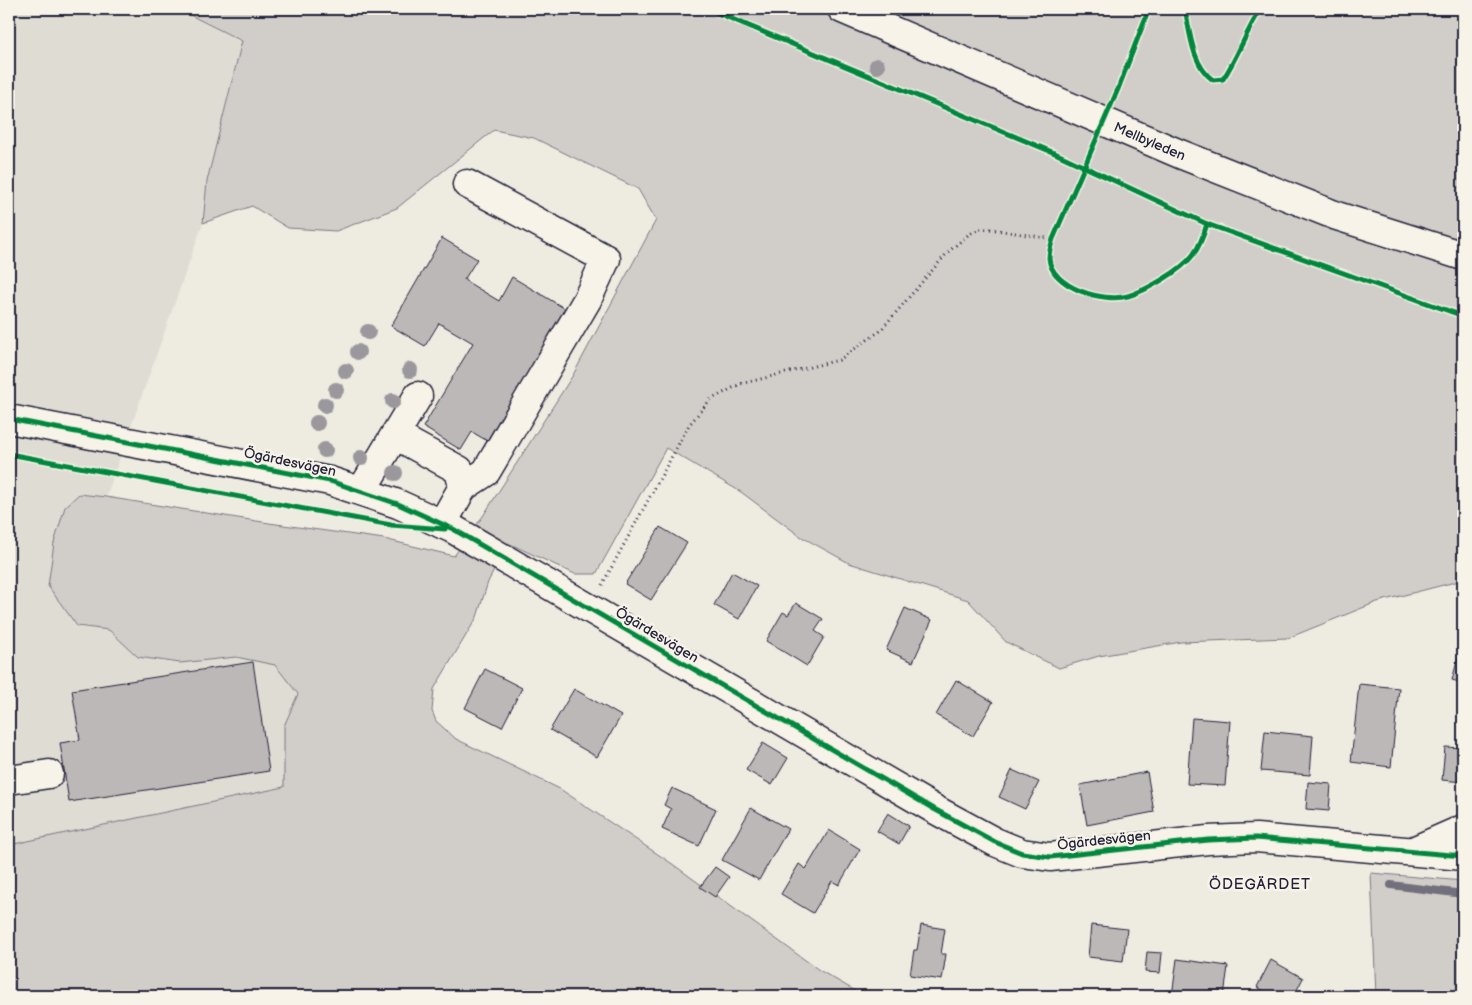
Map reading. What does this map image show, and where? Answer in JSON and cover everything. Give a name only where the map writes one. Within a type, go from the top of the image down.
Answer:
[{"type":"street","name":"Mellbyleden","points":[[842,9],[1231,174],[1382,232],[1463,256]]},
{"type":"street","points":[[442,524],[463,487],[486,472],[587,300],[606,259],[467,184]]},
{"type":"street","points":[[362,490],[418,396]]},
{"type":"street","name":"Ögärdesvägen","points":[[9,418],[330,480],[362,490],[442,524],[934,809],[995,842],[1022,853],[1050,857],[1068,856],[1208,840],[1256,838],[1463,856]]},
{"type":"street","points":[[395,435],[459,470],[463,487]]},
{"type":"street","points":[[9,780],[49,774]]},
{"type":"street","points":[[1412,852],[1463,828]]},
{"type":"path","points":[[589,608],[689,425],[710,400],[740,384],[839,360],[880,331],[948,252],[968,235],[979,229],[1053,239]]},
{"type":"shaded area","points":[[9,9],[178,9],[242,41],[207,181],[203,223],[106,497],[79,494],[77,626],[109,630],[138,657],[180,663],[236,657],[275,665],[298,694],[284,726],[284,787],[9,845]]},
{"type":"shaded area","points":[[178,9],[1463,9],[1463,580],[1377,602],[1288,638],[1181,642],[1099,656],[1059,668],[1006,642],[968,600],[849,563],[800,536],[741,492],[666,448],[596,574],[575,574],[508,543],[488,582],[477,617],[434,689],[432,711],[436,721],[456,739],[560,789],[671,863],[819,970],[864,996],[9,996],[9,845],[284,787],[284,726],[298,694],[275,665],[236,657],[180,663],[138,657],[109,630],[77,626],[48,586],[54,543],[65,507],[79,494],[106,497],[384,539],[454,556],[483,516],[573,375],[656,220],[638,189],[534,138],[494,130],[397,208],[336,231],[288,228],[252,206],[203,223],[207,181],[242,41]]},
{"type":"shaded area","points":[[1371,873],[1463,881],[1463,996],[1376,996]]},
{"type":"building","points":[[442,238],[477,259],[464,280],[499,301],[512,277],[569,311],[491,443],[472,432],[461,450],[423,427],[473,343],[439,323],[425,346],[391,326]]},
{"type":"building","points":[[660,527],[687,543],[651,600],[625,584]]},
{"type":"building","points":[[732,572],[757,586],[739,619],[714,605]]},
{"type":"building","points":[[796,603],[823,619],[815,631],[824,637],[807,666],[766,641],[783,612],[788,615]]},
{"type":"building","points":[[905,608],[932,620],[913,662],[886,650]]},
{"type":"building","points":[[1463,643],[1463,683],[1452,680]]},
{"type":"building","points":[[253,662],[269,771],[69,802],[60,743],[80,740],[72,690]]},
{"type":"building","points":[[485,669],[522,688],[502,727],[465,708]]},
{"type":"building","points":[[956,680],[993,702],[973,736],[936,715]]},
{"type":"building","points":[[1359,684],[1399,688],[1391,767],[1351,762]]},
{"type":"building","points":[[574,689],[621,716],[597,757],[550,730]]},
{"type":"building","points":[[1192,718],[1230,721],[1225,786],[1187,784]]},
{"type":"building","points":[[1265,731],[1313,736],[1310,775],[1261,771]]},
{"type":"building","points":[[763,743],[788,758],[772,785],[746,770]]},
{"type":"building","points":[[1445,747],[1463,748],[1463,782],[1442,780]]},
{"type":"building","points":[[1012,770],[1039,782],[1025,809],[999,797]]},
{"type":"building","points":[[1147,772],[1154,812],[1087,825],[1080,785]]},
{"type":"building","points":[[1308,782],[1331,784],[1329,811],[1306,809]]},
{"type":"building","points":[[672,788],[716,809],[699,846],[662,829],[671,809],[664,805]]},
{"type":"building","points":[[751,808],[788,829],[759,880],[722,860]]},
{"type":"building","points":[[888,813],[909,826],[899,844],[877,831]]},
{"type":"building","points":[[829,830],[860,849],[839,885],[832,881],[813,913],[781,894],[799,864],[806,869]]},
{"type":"building","points":[[715,867],[729,877],[715,897],[700,887]]},
{"type":"building","points":[[921,925],[945,929],[941,954],[946,954],[942,980],[910,975]]},
{"type":"building","points":[[1091,925],[1127,929],[1123,961],[1088,957]]},
{"type":"building","points":[[1147,952],[1162,953],[1160,973],[1145,972]]},
{"type":"building","points":[[1177,959],[1228,966],[1224,996],[1172,996]]},
{"type":"building","points":[[1271,960],[1303,978],[1294,996],[1273,996],[1257,987]]},
{"type":"waterway","points":[[1391,885],[1463,894]]},
{"type":"cycle path","points":[[708,9],[1057,154],[1207,224],[1463,316]]},
{"type":"cycle path","points":[[1149,9],[1118,89],[1053,239],[1049,258],[1052,269],[1059,278],[1080,291],[1106,297],[1118,298],[1128,296],[1163,279],[1188,261],[1198,248],[1207,224]]},
{"type":"cycle path","points":[[1185,9],[1196,57],[1200,66],[1213,80],[1223,79],[1261,9]]},
{"type":"cycle path","points":[[9,419],[330,481],[398,504],[453,529],[934,809],[995,842],[1022,853],[1050,857],[1208,840],[1256,838],[1463,856]]},
{"type":"cycle path","points":[[9,454],[391,525],[445,529]]},
{"type":"district","name":"ÖDEGÄRDET","points":[[1260,884]]}]
